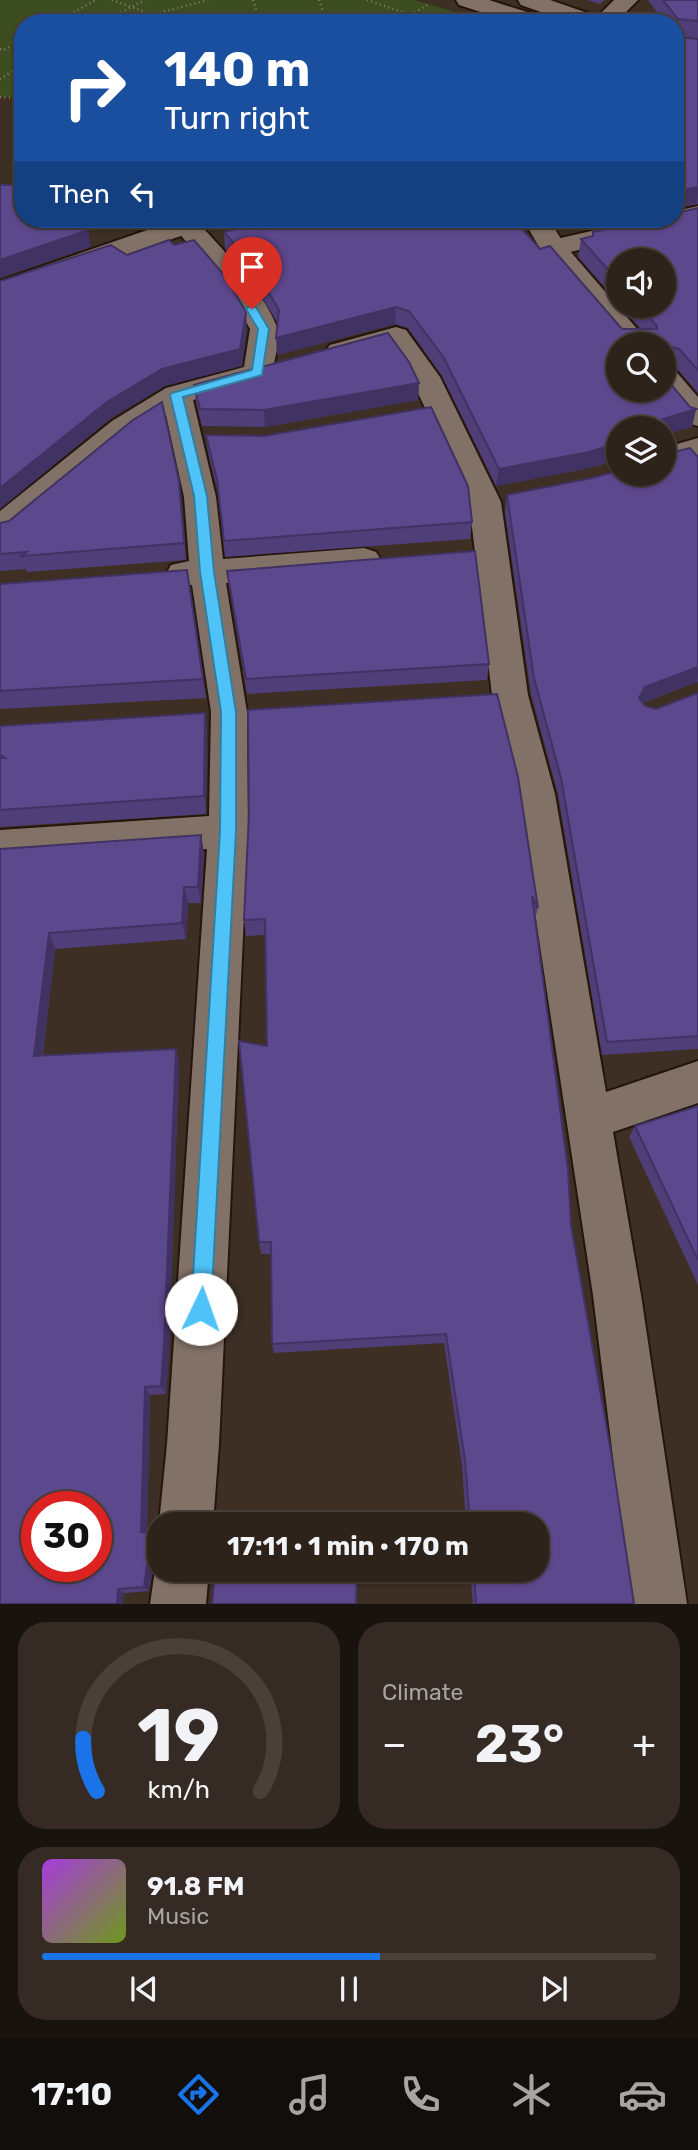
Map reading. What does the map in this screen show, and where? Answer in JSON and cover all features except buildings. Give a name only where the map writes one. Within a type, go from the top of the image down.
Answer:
[{"type":"street","points":[[467,0],[510,14]]},
{"type":"street","points":[[529,0],[569,14]]},
{"type":"street","points":[[612,14],[627,0]]},
{"type":"street","points":[[0,290],[178,228]]},
{"type":"street","points":[[199,228],[287,364]]},
{"type":"street","points":[[542,228],[554,248],[626,332]]},
{"type":"street","points":[[554,248],[639,228]]},
{"type":"street","points":[[0,528],[123,428],[177,395],[396,336],[425,377],[427,412],[498,500],[478,552],[497,696],[536,794],[617,1295],[659,1604]]},
{"type":"street","points":[[676,390],[698,416]]},
{"type":"street","points":[[177,395],[201,439],[200,496],[207,572],[229,712],[228,831],[195,1416],[187,1512]]},
{"type":"street","points":[[676,455],[698,448]]},
{"type":"street","points":[[152,576],[397,558]]},
{"type":"street","points":[[0,848],[228,831]]},
{"type":"street","points":[[587,1120],[698,1082]]},
{"type":"street","points":[[178,1604],[180,1582]]},
{"type":"path","points":[[70,14],[96,0]]},
{"type":"path","points":[[112,0],[148,14]]},
{"type":"path","points":[[118,14],[145,0]]},
{"type":"path","points":[[155,14],[208,0]]},
{"type":"path","points":[[367,0],[408,14]]},
{"type":"green space","points":[[0,0],[415,0],[452,11],[449,14],[14,14],[14,97],[0,97]]},
{"type":"route","points":[[201,1309],[228,831],[229,712],[207,572],[200,496],[177,395],[258,372],[264,329],[252,309]]}]
